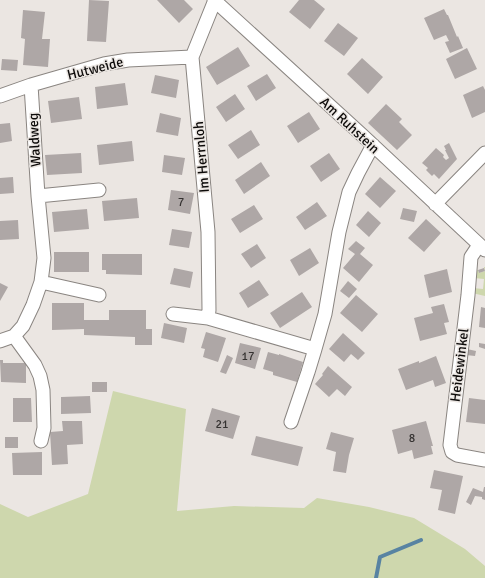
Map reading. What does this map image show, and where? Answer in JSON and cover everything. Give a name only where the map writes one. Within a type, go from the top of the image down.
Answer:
[{"type":"street","name":"Im Herrnloh","points":[[208,318],[208,232],[192,57],[215,0]]},
{"type":"street","name":"Am Ruhstein","points":[[215,0],[373,145],[482,248]]},
{"type":"street","name":"Hutweide","points":[[0,96],[31,85],[104,64],[128,60],[192,57]]},
{"type":"street","name":"Waldweg","points":[[14,336],[23,326],[33,305],[41,282],[44,258],[38,196],[31,85]]},
{"type":"street","points":[[291,422],[326,314],[338,232],[349,192],[373,145]]},
{"type":"street","points":[[435,204],[485,153]]},
{"type":"street","points":[[38,196],[99,190]]},
{"type":"street","name":"Heidewinkel","points":[[482,248],[471,257],[468,295],[450,445],[452,452],[457,455],[485,460]]},
{"type":"street","points":[[41,282],[100,295]]},
{"type":"street","points":[[173,314],[208,318],[315,349]]},
{"type":"street","points":[[0,341],[14,336],[35,365],[40,376],[43,390],[44,428],[41,441]]},
{"type":"green space","points":[[475,270],[478,270],[479,273],[485,271],[485,296],[472,293],[473,288],[483,289],[484,279],[474,278]]},
{"type":"green space","points":[[113,391],[186,409],[177,511],[234,506],[304,508],[317,498],[369,507],[414,518],[465,549],[485,566],[485,578],[0,578],[0,504],[28,517],[88,494]]},
{"type":"building","points":[[89,0],[109,1],[106,42],[87,41]]},
{"type":"building","points":[[157,0],[184,0],[193,9],[179,23]]},
{"type":"building","points":[[299,0],[314,0],[325,9],[310,29],[289,12]]},
{"type":"building","points":[[444,9],[463,48],[450,53],[445,42],[449,41],[446,35],[434,40],[424,18]]},
{"type":"building","points":[[23,10],[45,12],[42,39],[50,39],[48,67],[23,65],[25,39],[21,38]]},
{"type":"building","points":[[338,23],[358,38],[344,56],[324,41]]},
{"type":"building","points":[[238,47],[250,66],[217,85],[206,67]]},
{"type":"building","points":[[467,48],[477,69],[455,79],[446,59]]},
{"type":"building","points":[[362,58],[383,77],[368,94],[347,74]]},
{"type":"building","points":[[2,59],[18,60],[17,71],[1,70]]},
{"type":"building","points":[[267,74],[276,88],[256,101],[247,86]]},
{"type":"building","points":[[155,75],[179,80],[176,98],[151,93]]},
{"type":"building","points":[[125,83],[128,105],[97,109],[95,87]]},
{"type":"building","points":[[483,86],[485,90],[485,112],[472,118],[463,95]]},
{"type":"building","points":[[235,94],[245,109],[226,122],[216,107]]},
{"type":"building","points":[[79,97],[82,119],[51,123],[48,101]]},
{"type":"building","points":[[386,104],[402,119],[399,122],[412,135],[397,150],[368,123]]},
{"type":"building","points":[[309,112],[320,129],[298,143],[287,126]]},
{"type":"building","points":[[160,113],[181,118],[178,136],[156,132]]},
{"type":"building","points":[[10,123],[12,141],[0,143],[0,124]]},
{"type":"building","points":[[251,130],[260,145],[238,159],[228,145]]},
{"type":"building","points":[[132,141],[134,161],[99,165],[97,145]]},
{"type":"building","points":[[449,143],[457,159],[439,179],[434,174],[432,176],[426,170],[428,168],[422,163],[436,148],[444,155],[443,157],[446,160],[449,158],[444,146]]},
{"type":"building","points":[[81,153],[82,173],[47,175],[45,155]]},
{"type":"building","points":[[329,153],[340,169],[321,182],[310,166]]},
{"type":"building","points":[[164,155],[185,158],[182,175],[162,172]]},
{"type":"building","points":[[261,162],[270,176],[244,194],[235,180]]},
{"type":"building","points":[[13,177],[14,193],[0,194],[0,178]]},
{"type":"building","points":[[380,177],[396,191],[380,208],[365,194]]},
{"type":"building","points":[[171,190],[194,193],[190,214],[168,210]]},
{"type":"building","points":[[137,198],[139,218],[104,221],[102,201]]},
{"type":"building","points":[[317,202],[327,216],[305,230],[296,217]]},
{"type":"building","points":[[254,205],[263,219],[240,233],[231,219]]},
{"type":"building","points":[[403,208],[417,211],[414,222],[400,219]]},
{"type":"building","points":[[87,209],[89,229],[54,232],[52,212]]},
{"type":"building","points":[[368,211],[381,223],[369,237],[356,225]]},
{"type":"building","points":[[426,219],[441,233],[424,252],[408,238]]},
{"type":"building","points":[[18,220],[19,239],[0,240],[0,221]]},
{"type":"building","points":[[172,229],[192,232],[189,248],[169,245]]},
{"type":"building","points":[[356,241],[365,248],[360,254],[373,265],[359,282],[343,268],[355,254],[348,249]]},
{"type":"building","points":[[257,244],[266,258],[251,268],[241,254]]},
{"type":"building","points":[[310,248],[319,263],[299,276],[290,260]]},
{"type":"building","points":[[54,252],[89,252],[89,272],[54,272]]},
{"type":"building","points":[[102,254],[142,254],[142,275],[106,274],[106,270],[102,270]]},
{"type":"building","points":[[174,268],[193,272],[190,288],[170,284]]},
{"type":"building","points":[[484,268],[485,271],[479,273],[478,270]]},
{"type":"building","points":[[447,269],[452,292],[429,298],[424,275]]},
{"type":"building","points":[[259,280],[269,295],[248,308],[239,293]]},
{"type":"building","points":[[348,281],[357,289],[349,298],[340,291]]},
{"type":"building","points":[[0,283],[8,287],[0,301]]},
{"type":"building","points":[[302,292],[312,307],[280,328],[270,313]]},
{"type":"building","points":[[356,295],[378,314],[362,332],[340,313]]},
{"type":"building","points":[[52,303],[84,303],[84,320],[109,320],[109,310],[146,310],[146,329],[152,329],[152,345],[135,345],[135,337],[84,335],[84,329],[52,330]]},
{"type":"building","points":[[444,304],[449,322],[444,323],[447,334],[420,341],[414,318],[433,313],[431,307]]},
{"type":"building","points":[[481,307],[485,308],[485,328],[479,327]]},
{"type":"building","points":[[164,323],[187,328],[184,343],[161,338]]},
{"type":"building","points":[[206,332],[226,338],[218,362],[203,357],[205,349],[201,348]]},
{"type":"building","points":[[343,333],[365,353],[358,360],[351,354],[344,362],[329,349]]},
{"type":"building","points":[[240,343],[261,348],[255,369],[235,363]]},
{"type":"building","points":[[479,343],[485,344],[485,349],[479,347]]},
{"type":"building","points":[[467,349],[476,351],[475,356],[466,355]]},
{"type":"building","points":[[268,352],[303,362],[297,382],[273,375],[273,372],[263,369]]},
{"type":"building","points":[[227,355],[233,358],[226,374],[220,372]]},
{"type":"building","points":[[436,356],[446,383],[435,387],[433,380],[406,390],[398,369]]},
{"type":"building","points":[[0,360],[3,360],[3,363],[26,363],[26,383],[1,382]]},
{"type":"building","points":[[328,366],[352,387],[345,396],[337,389],[329,397],[315,384],[323,375],[322,374]]},
{"type":"building","points":[[92,382],[107,382],[107,392],[92,392]]},
{"type":"building","points":[[90,396],[91,413],[61,414],[61,397]]},
{"type":"building","points":[[13,398],[31,398],[32,422],[13,422]]},
{"type":"building","points":[[469,398],[485,400],[485,424],[466,422]]},
{"type":"building","points":[[212,408],[240,416],[233,439],[205,431]]},
{"type":"building","points":[[62,421],[82,421],[83,444],[67,445],[68,464],[52,465],[50,432],[63,431]]},
{"type":"building","points":[[426,421],[433,446],[431,446],[433,454],[414,459],[412,450],[398,454],[392,430]]},
{"type":"building","points":[[331,432],[354,438],[346,473],[333,471],[336,452],[326,449]]},
{"type":"building","points":[[256,436],[303,447],[298,466],[251,455]]},
{"type":"building","points":[[5,437],[18,437],[18,448],[5,448]]},
{"type":"building","points":[[42,452],[42,475],[13,475],[12,453]]},
{"type":"building","points":[[434,470],[463,476],[455,514],[438,510],[442,490],[430,488]]},
{"type":"building","points":[[484,487],[485,500],[482,499],[482,497],[475,496],[471,505],[466,502],[473,488],[483,492]]},
{"type":"waterway","points":[[376,578],[380,557],[421,540]]}]
